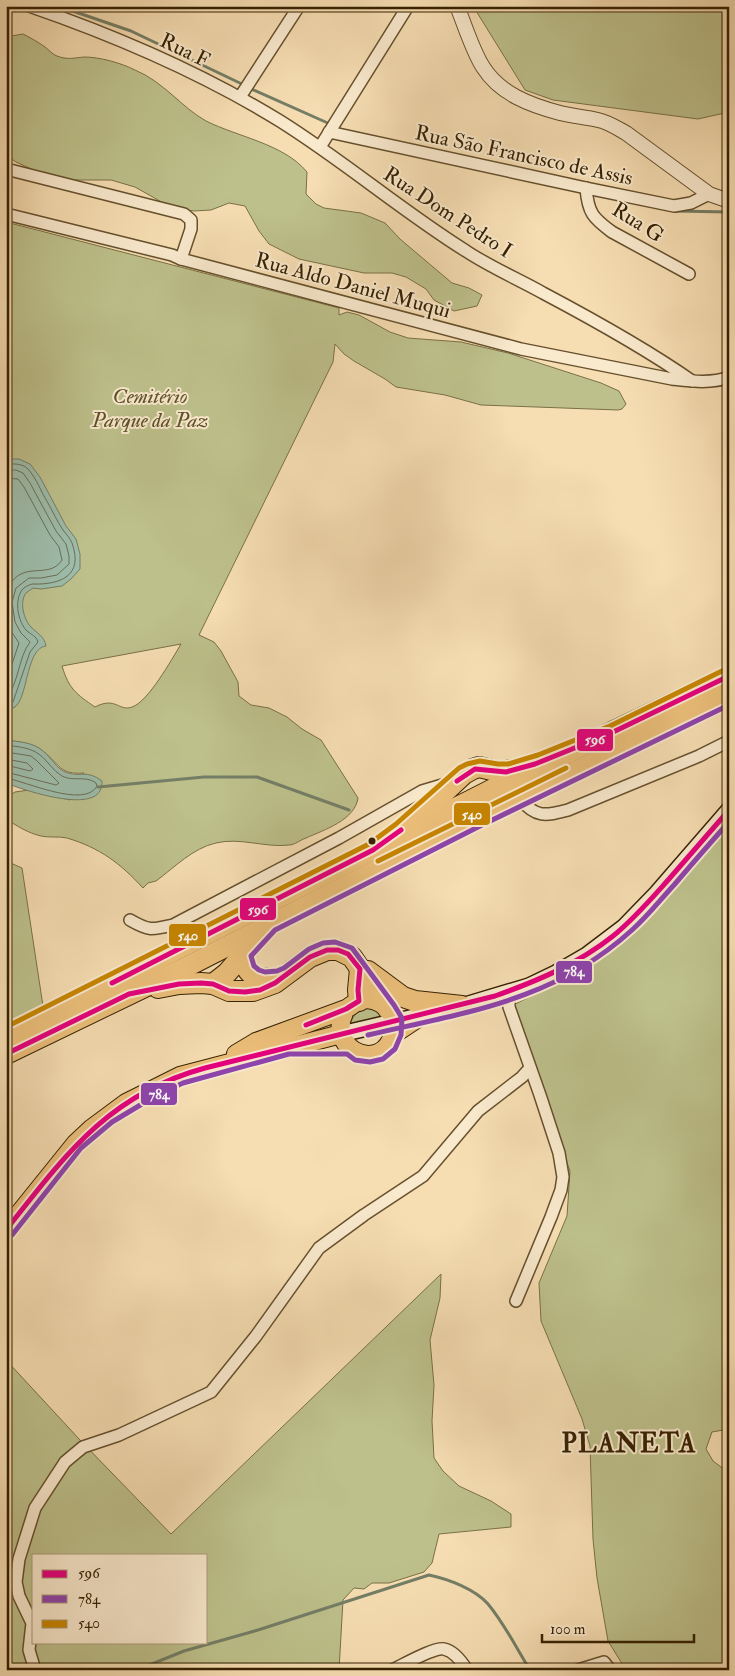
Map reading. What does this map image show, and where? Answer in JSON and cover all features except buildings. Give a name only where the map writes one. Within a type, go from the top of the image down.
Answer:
[{"type":"highway","points":[[6,1036],[373,850],[491,779],[570,752],[729,676]]},
{"type":"highway","points":[[6,1054],[186,967],[479,818],[729,697]]},
{"type":"highway","points":[[373,850],[401,830],[428,796],[457,781],[473,769],[480,767],[491,779],[493,799],[479,818]]},
{"type":"highway","points":[[186,967],[186,958],[190,952],[289,899],[300,887]]},
{"type":"highway","points":[[207,984],[226,973],[270,924]]},
{"type":"highway","points":[[129,994],[179,984],[207,984],[229,991],[253,991],[268,987],[310,956],[327,950],[338,950],[348,954],[358,966],[392,1021]]},
{"type":"highway","points":[[243,954],[246,969],[255,977],[263,980],[281,978]]},
{"type":"highway","points":[[352,1005],[358,990],[358,966]]},
{"type":"highway","points":[[358,966],[403,997],[415,1001],[462,1006]]},
{"type":"highway","points":[[186,967],[207,984]]},
{"type":"main road","points":[[6,1230],[64,1156],[91,1129],[140,1095],[173,1079],[221,1064],[288,1047],[345,1041],[392,1021],[462,1006],[509,992],[529,986],[587,955],[624,928],[729,810]]},
{"type":"main road","points":[[221,1064],[256,1042],[352,1005],[370,999],[380,1002],[392,1021],[389,1045],[380,1052],[369,1055],[358,1053],[345,1041],[340,1025],[342,1017],[352,1005]]},
{"type":"street","name":"Rua F","points":[[30,6],[86,26],[155,55],[240,98]]},
{"type":"street","points":[[240,98],[299,6]]},
{"type":"street","points":[[320,147],[408,6]]},
{"type":"street","points":[[457,6],[482,66],[491,78],[511,95],[560,113],[598,120],[612,125],[626,133],[709,194],[729,201]]},
{"type":"street","name":"Rua Dom Pedro I","points":[[240,98],[320,147],[440,235],[562,302],[692,381]]},
{"type":"street","name":"Rua São Francisco de Assis","points":[[329,132],[674,206],[690,203],[709,194]]},
{"type":"street","points":[[6,168],[184,214],[191,220],[192,229],[181,259]]},
{"type":"street","name":"Rua G","points":[[586,188],[587,204],[592,214],[601,224],[612,232],[689,274]]},
{"type":"street","name":"Rua Aldo Daniel Muqui","points":[[6,214],[172,254],[181,259],[521,349],[672,379],[692,381],[729,377]]},
{"type":"street","points":[[520,799],[528,808],[541,815],[568,810],[729,742]]},
{"type":"street","points":[[130,920],[145,928],[157,929],[173,925],[339,838],[428,796]]},
{"type":"street","points":[[509,992],[509,1007],[559,1153],[563,1177],[561,1190],[551,1217],[516,1301]]},
{"type":"street","points":[[35,1670],[29,1650],[32,1623],[19,1596],[16,1582],[20,1559],[35,1508],[66,1462],[83,1448],[118,1435],[211,1392],[256,1336],[319,1248],[364,1215],[423,1176],[478,1110],[522,1077],[530,1068]]},
{"type":"street","points":[[392,1670],[442,1648],[451,1652],[462,1662],[467,1670]]},
{"type":"street","points":[[578,1670],[604,1662],[610,1670]]},
{"type":"green space","points":[[473,6],[729,6],[729,112],[698,119],[553,100],[525,90]]},
{"type":"green space","points":[[23,34],[42,45],[54,55],[67,58],[97,58],[129,67],[155,81],[188,109],[206,121],[286,154],[307,172],[306,194],[316,204],[324,208],[361,213],[385,223],[400,239],[452,283],[469,288],[482,295],[477,306],[454,311],[434,300],[426,289],[406,277],[392,273],[364,273],[299,259],[269,244],[259,231],[245,206],[229,203],[211,210],[194,211],[172,208],[135,187],[111,180],[65,180],[38,172],[16,162],[6,155],[6,37]]},
{"type":"green space","name":"Cemitério Parque da Paz","points":[[6,222],[339,308],[339,315],[347,312],[359,315],[390,332],[408,338],[461,342],[508,353],[601,383],[619,391],[626,404],[622,409],[618,410],[481,405],[445,395],[396,387],[344,354],[335,344],[333,362],[199,635],[214,642],[221,651],[238,682],[239,696],[251,705],[269,708],[287,717],[302,729],[321,740],[358,798],[356,806],[351,812],[330,828],[291,845],[280,846],[225,841],[208,845],[143,888],[109,857],[90,847],[67,838],[36,835],[6,819],[6,798],[15,792],[29,790],[70,800],[84,773],[65,771],[40,749],[26,743],[6,740],[6,712],[16,706],[6,676]],"holes":[[[181,644],[152,689],[138,703],[128,708],[113,703],[95,707],[74,690],[67,680],[62,666]]]},
{"type":"green space","points":[[729,835],[729,1429],[712,1432],[706,1449],[713,1461],[729,1473],[729,1670],[626,1670],[608,1641],[597,1578],[593,1539],[590,1446],[582,1419],[541,1321],[539,1283],[567,1216],[570,1171],[510,1011],[511,1006],[546,989],[585,964],[618,947],[709,846],[719,836]]},
{"type":"green space","points":[[6,861],[22,868],[43,1006],[6,1025]]},
{"type":"green space","points":[[370,1006],[386,1015],[350,1025],[357,1013]]},
{"type":"green space","points":[[441,1274],[440,1298],[430,1340],[434,1385],[432,1421],[434,1458],[443,1471],[459,1486],[491,1501],[511,1514],[511,1527],[439,1534],[432,1563],[424,1572],[389,1583],[372,1583],[364,1589],[354,1588],[343,1600],[339,1670],[6,1670],[6,1360],[171,1534]]},
{"type":"water","points":[[6,459],[19,459],[30,464],[40,477],[66,526],[76,539],[80,554],[80,569],[62,586],[41,589],[33,588],[26,593],[23,601],[23,611],[26,620],[42,637],[46,646],[35,654],[31,662],[21,699],[17,705],[6,712]]},
{"type":"water","points":[[6,740],[26,743],[39,748],[65,772],[70,774],[87,774],[96,777],[102,781],[100,791],[93,797],[85,799],[62,799],[25,790],[6,783]]},
{"type":"waterway","points":[[58,6],[131,31],[244,85]]},
{"type":"waterway","points":[[249,88],[330,124]]},
{"type":"waterway","points":[[674,211],[729,212]]},
{"type":"waterway","points":[[98,787],[204,777],[257,777],[349,810]]},
{"type":"waterway","points":[[137,1670],[184,1651],[258,1630],[429,1575],[461,1585],[483,1599],[499,1619],[530,1670]]},
{"type":"transit line","name":"540","points":[[6,1027],[369,844],[396,824],[459,768],[467,764],[480,761],[508,764],[538,755],[610,726],[726,669]]},
{"type":"transit line","name":"596","points":[[457,781],[475,769],[506,772],[535,764],[609,734],[729,676]]},
{"type":"transit line","name":"784","points":[[12,1235],[81,1148],[112,1122],[157,1095],[183,1083],[289,1054],[347,1054],[355,1060],[370,1062],[383,1059],[395,1049],[401,1035],[402,1018],[352,948],[335,942],[323,943],[309,949],[284,968],[265,972],[254,966],[251,956],[275,930],[482,825],[729,705]]},
{"type":"transit line","name":"540","points":[[378,861],[566,768]]},
{"type":"transit line","name":"596","points":[[6,1230],[48,1177],[92,1131],[115,1111],[171,1079],[205,1068],[495,996],[542,978],[586,955],[613,936],[635,916],[729,810]]},
{"type":"transit line","name":"784","points":[[368,1035],[440,1019],[508,1000],[572,973],[602,954],[638,925],[729,822]]},
{"type":"transit line","name":"596","points":[[112,983],[373,850],[401,830]]},
{"type":"transit line","name":"596","points":[[6,1054],[129,994],[179,984],[201,983],[213,984],[229,991],[245,992],[260,990],[275,983],[310,957],[327,950],[338,950],[348,954],[360,969],[359,1001],[346,1009],[306,1025]]},
{"type":"district","name":"PLANETA","points":[[629,1443]]}]
